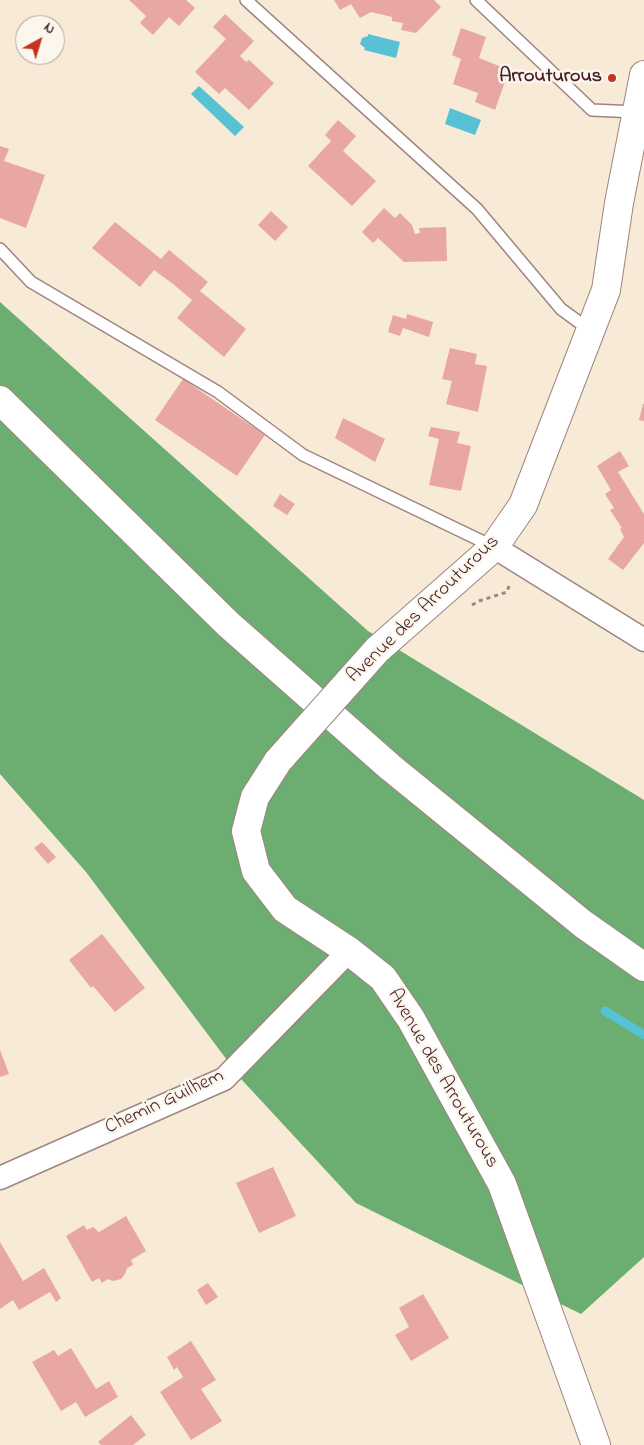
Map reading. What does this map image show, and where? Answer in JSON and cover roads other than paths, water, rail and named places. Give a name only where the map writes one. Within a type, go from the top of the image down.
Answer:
[{"type":"street","name":"Avenue des Arrouturous","points":[[596,1445],[502,1184],[411,1019],[383,978],[349,951],[285,909],[256,872],[246,831],[255,796],[278,761],[377,650],[494,547],[523,505],[606,290],[619,203],[640,113],[644,75]]},
{"type":"street","points":[[0,400],[228,624],[390,767],[583,924],[644,967]]},
{"type":"street","points":[[494,547],[644,640]]},
{"type":"street","name":"Chemin Guilhem","points":[[0,1178],[224,1079],[349,951]]},
{"type":"lane","points":[[246,0],[477,209],[561,309],[591,331]]},
{"type":"lane","points":[[476,0],[592,110],[640,113]]},
{"type":"lane","points":[[0,249],[31,282],[218,392],[303,455],[494,547]]},
{"type":"water","points":[[368,34],[400,42],[396,58],[364,50],[365,48],[360,44],[362,38],[368,36]]},
{"type":"water","points":[[199,86],[244,127],[235,136],[191,94]]},
{"type":"water","points":[[450,108],[481,120],[475,135],[445,124]]},
{"type":"waterway","points":[[605,1011],[644,1035]]},
{"type":"place","name":"Arrouturous","points":[[612,78]]}]
